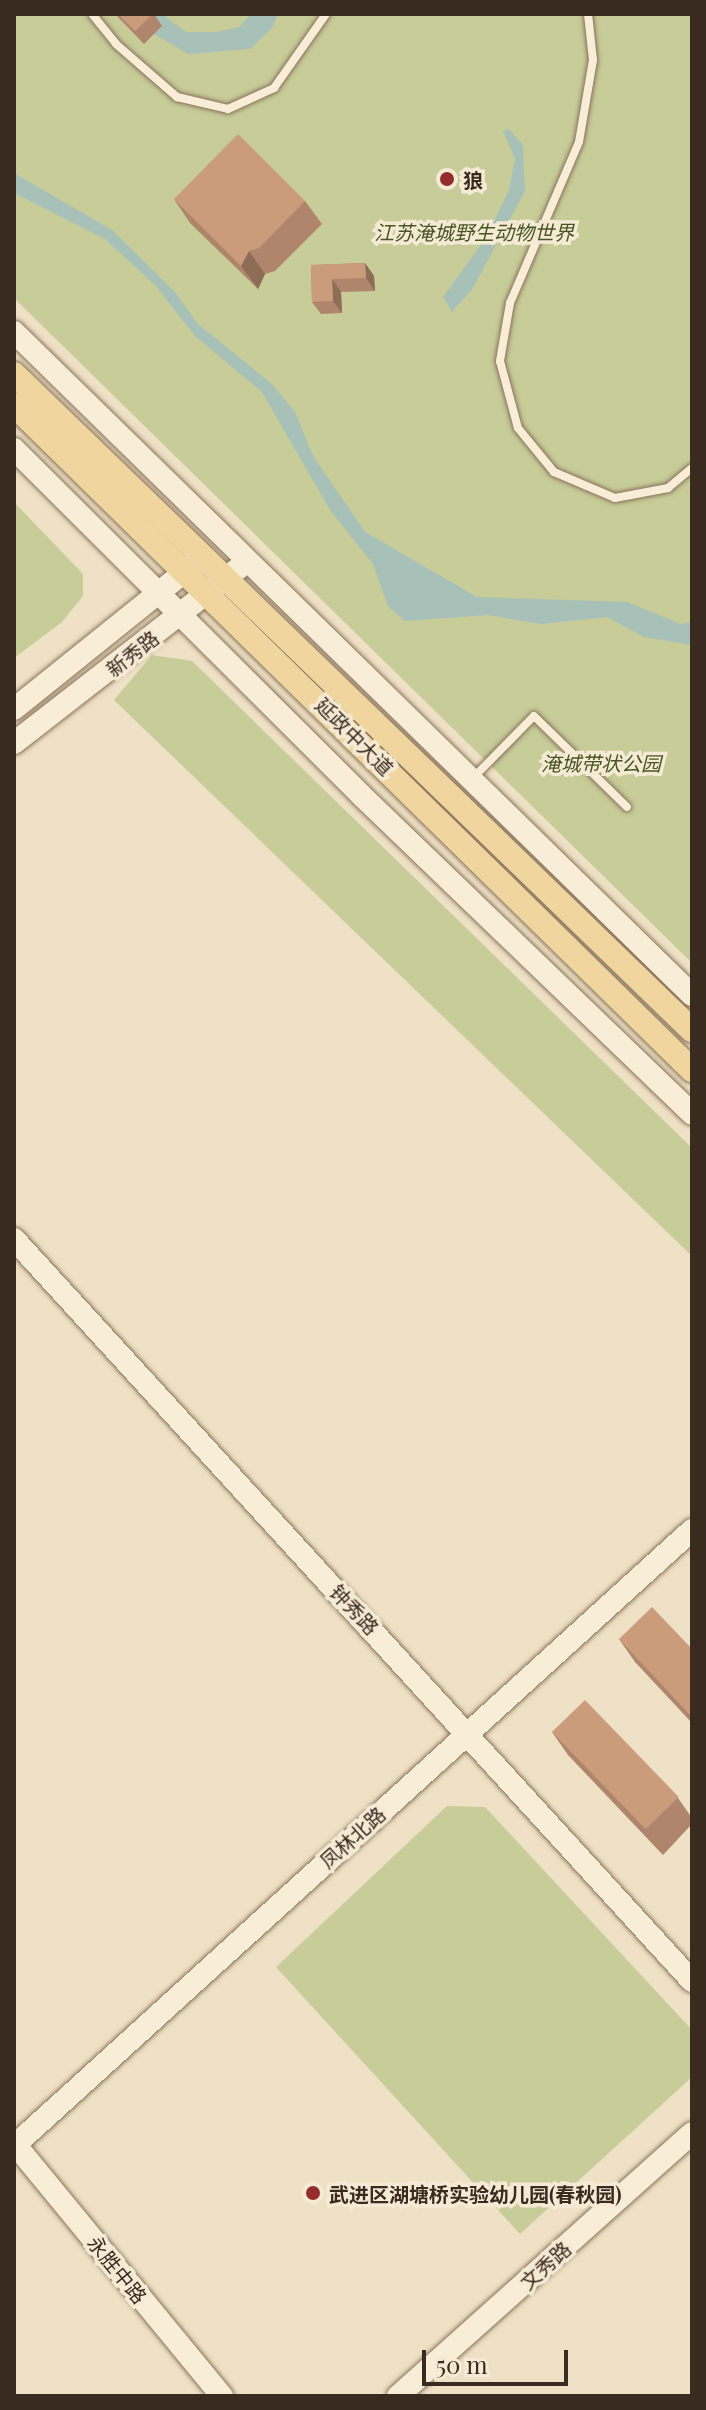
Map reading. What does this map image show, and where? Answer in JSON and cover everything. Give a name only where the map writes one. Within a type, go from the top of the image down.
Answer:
[{"type":"main road","name":"延政中大道","points":[[14,374],[692,1070]]},
{"type":"main road","name":"延政中大道","points":[[14,405],[196,563]]},
{"type":"main road","name":"延政中大道","points":[[217,584],[692,1030]]},
{"type":"street","points":[[14,332],[692,995]]},
{"type":"street","points":[[14,449],[692,1114]]},
{"type":"street","name":"新秀路","points":[[14,709],[196,563],[228,541]]},
{"type":"street","name":"新秀路","points":[[14,743],[249,562]]},
{"type":"street","name":"钟秀路","points":[[14,1239],[468,1732],[692,1981]]},
{"type":"street","name":"凤林北路","points":[[15,2145],[692,1530]]},
{"type":"street","name":"文秀路","points":[[398,2396],[692,2133]]},
{"type":"street","name":"永胜中路","points":[[15,2145],[222,2396]]},
{"type":"lane","points":[[92,14],[116,44],[177,97],[228,109],[274,88],[326,14]]},
{"type":"lane","points":[[588,14],[593,60],[579,142],[510,303],[500,361],[518,428],[554,472],[615,498],[668,488],[692,468]]},
{"type":"lane","points":[[472,779],[534,716],[627,807]]},
{"type":"green space","name":"江苏淹城野生动物世界","points":[[14,14],[692,14],[692,963],[14,298]]},
{"type":"green space","points":[[14,502],[83,574],[83,596],[62,622],[14,658]]},
{"type":"green space","points":[[152,655],[192,661],[692,1148],[692,1256],[114,700]]},
{"type":"green space","points":[[447,1806],[485,1807],[692,2030],[692,2077],[520,2234],[276,1967]]},
{"type":"water","points":[[150,14],[162,14],[186,32],[216,32],[239,27],[251,14],[278,14],[272,28],[250,49],[188,54],[154,34],[162,26]]},
{"type":"water","points":[[509,129],[523,145],[525,191],[473,288],[452,312],[443,297],[486,238],[509,190],[515,159],[503,131]]},
{"type":"water","points":[[14,173],[112,230],[174,291],[198,324],[272,384],[295,412],[313,456],[365,532],[477,597],[627,602],[681,624],[692,622],[692,645],[644,637],[607,617],[541,624],[488,615],[405,621],[388,606],[373,564],[330,510],[262,392],[195,336],[156,286],[105,239],[14,193]]},
{"type":"building","points":[[118,14],[153,14],[135,31]]},
{"type":"building","points":[[238,134],[305,201],[259,248],[249,251],[241,266],[174,199]]},
{"type":"building","points":[[365,263],[366,278],[332,279],[333,301],[312,302],[311,265]]},
{"type":"building","points":[[652,1607],[692,1649],[692,1717],[619,1639]]},
{"type":"building","points":[[585,1700],[679,1797],[646,1829],[552,1732]]},
{"type":"place","name":"狼","points":[[447,179]]},
{"type":"place","name":"武进区湖塘桥实验幼儿园(春秋园)","points":[[313,2193]]},
{"type":"park label","name":"淹城带状公园","points":[[601,762]]}]
